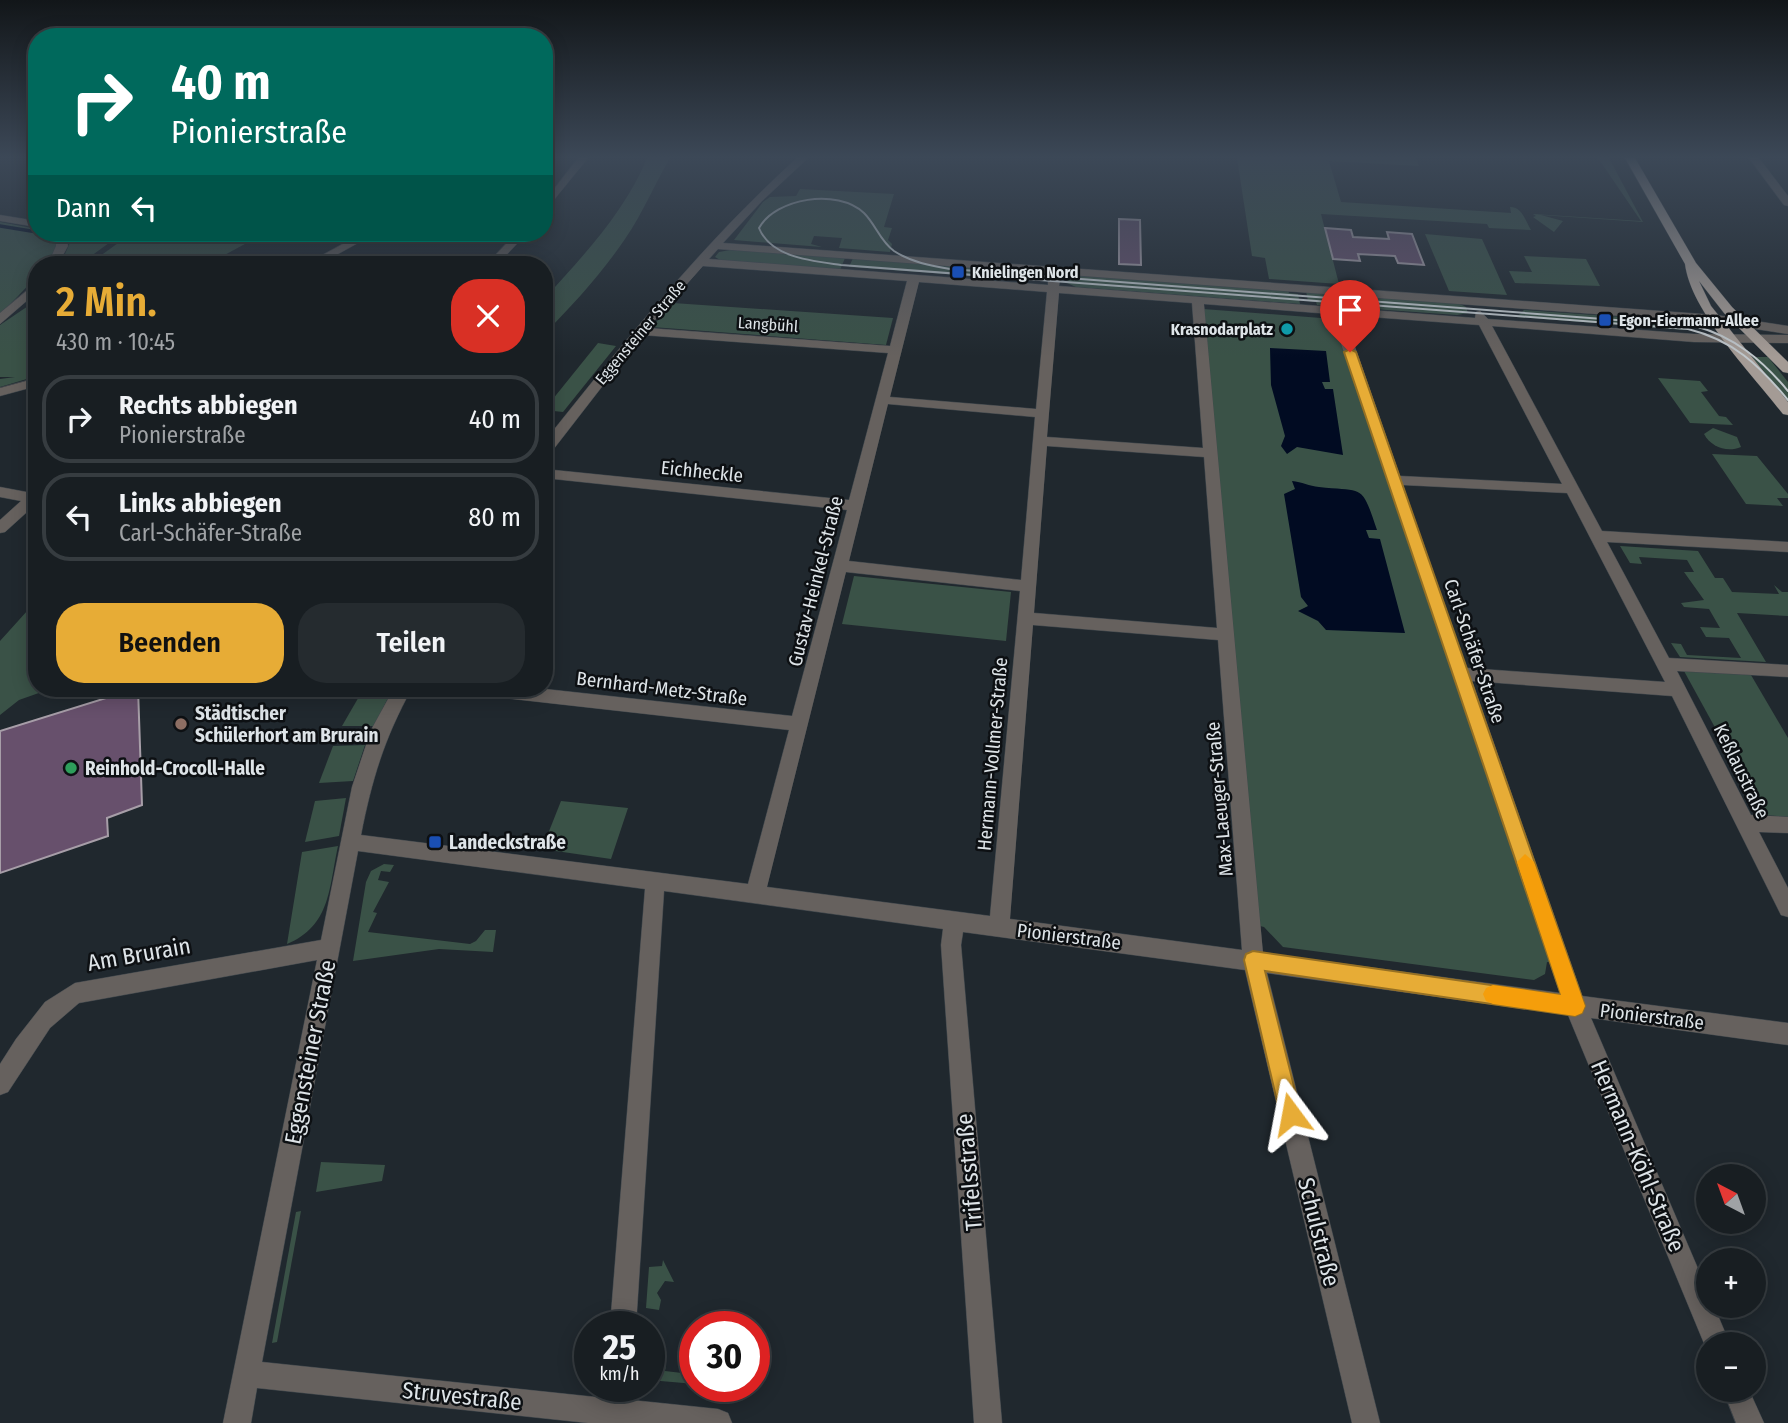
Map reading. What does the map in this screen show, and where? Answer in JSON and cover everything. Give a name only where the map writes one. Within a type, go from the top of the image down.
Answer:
[{"type":"main road","points":[[1668,224],[1691,264],[1742,324],[1788,369]]},
{"type":"main road","points":[[1691,264],[1698,292],[1788,411]]},
{"type":"street","name":"Eggensteiner Straße","points":[[553,440],[638,331],[737,224]]},
{"type":"street","points":[[327,256],[354,242]]},
{"type":"street","points":[[500,256],[513,242]]},
{"type":"street","points":[[715,246],[1716,319],[1788,330]]},
{"type":"street","points":[[699,262],[1734,340],[1788,338]]},
{"type":"street","name":"Hermann-Vollmer-Straße","points":[[999,927],[1055,271]]},
{"type":"street","name":"Gustav-Heinkel-Straße","points":[[755,894],[914,278]]},
{"type":"street","points":[[0,320],[28,294]]},
{"type":"street","name":"Max-Laeuger-Straße","points":[[1198,299],[1253,960]]},
{"type":"street","name":"Keßlaustraße","points":[[1474,302],[1574,489],[1788,908]]},
{"type":"street","name":"Carl-Schäfer-Straße","points":[[1336,310],[1575,1006]]},
{"type":"street","name":"Langbühl","points":[[638,331],[896,350]]},
{"type":"street","points":[[0,392],[28,385]]},
{"type":"street","points":[[883,400],[1044,414]]},
{"type":"street","points":[[1040,441],[1211,453]]},
{"type":"street","name":"Eichheckle","points":[[553,474],[856,506]]},
{"type":"street","points":[[1394,480],[1574,489]]},
{"type":"street","points":[[0,492],[28,497]]},
{"type":"street","points":[[0,528],[28,504]]},
{"type":"street","points":[[1598,536],[1788,547]]},
{"type":"street","points":[[841,566],[1028,586]]},
{"type":"street","points":[[1024,618],[1226,635]]},
{"type":"street","points":[[1664,664],[1788,671]]},
{"type":"street","points":[[1461,674],[1678,690]]},
{"type":"street","name":"Bernhard-Metz-Straße","points":[[553,696],[800,724]]},
{"type":"street","name":"Eggensteiner Straße","points":[[237,1423],[249,1374],[361,787],[376,741],[398,697]]},
{"type":"street","points":[[1744,823],[1788,825]]},
{"type":"street","name":"Pionierstraße","points":[[350,842],[1253,960],[1788,1034]]},
{"type":"street","points":[[624,1311],[655,882]]},
{"type":"street","name":"Trifelsstraße","points":[[954,921],[951,945],[988,1423]]},
{"type":"street","name":"Am Brurain","points":[[0,1084],[65,997],[75,993],[330,948]]},
{"type":"street","name":"Schulstraße","points":[[1253,960],[1366,1423]]},
{"type":"street","name":"Hermann-Köhl-Straße","points":[[1575,1006],[1712,1332]]},
{"type":"street","name":"Struvestraße","points":[[249,1374],[574,1395]]},
{"type":"street","name":"Struvestraße","points":[[634,1402],[718,1423]]},
{"type":"street","points":[[1741,1402],[1750,1423]]},
{"type":"green space","points":[[0,224],[28,227],[28,242],[56,242],[58,246],[51,256],[28,256],[28,285],[0,315]]},
{"type":"green space","points":[[608,224],[634,224],[616,252],[553,325],[553,289]]},
{"type":"green space","points":[[746,224],[885,224],[884,227],[892,228],[888,240],[892,244],[890,252],[839,248],[842,238],[814,236],[811,244],[822,247],[734,240]]},
{"type":"green space","points":[[1247,224],[1324,224],[1339,284],[1269,279],[1265,258],[1252,256]]},
{"type":"green space","points":[[1487,224],[1528,224],[1531,230],[1489,228]]},
{"type":"green space","points":[[1543,224],[1560,224],[1554,232]]},
{"type":"green space","points":[[1425,234],[1482,239],[1507,295],[1449,291]]},
{"type":"green space","points":[[70,242],[110,242],[91,256],[64,256]]},
{"type":"green space","points":[[120,242],[248,242],[223,256],[100,256]]},
{"type":"green space","points":[[730,250],[845,258],[840,270],[722,261],[715,257],[719,252]]},
{"type":"green space","points":[[1524,256],[1586,259],[1600,286],[1515,283],[1509,271],[1532,272]]},
{"type":"green space","points":[[853,258],[1008,269],[1007,273],[1028,274],[1027,280],[849,267]]},
{"type":"green space","points":[[1075,275],[1288,290],[1289,293],[1298,294],[1300,304],[1076,287],[1067,283],[1068,277]]},
{"type":"green space","points":[[1306,291],[1458,303],[1466,307],[1468,313],[1457,315],[1317,305],[1316,302],[1308,301]]},
{"type":"green space","points":[[673,303],[893,318],[886,345],[652,327]]},
{"type":"green space","points":[[28,306],[28,379],[0,387],[0,379],[15,377],[0,377],[0,325]]},
{"type":"green space","points":[[1203,309],[1334,319],[1554,963],[1547,962],[1545,974],[1534,980],[1283,947],[1260,926]]},
{"type":"green space","points":[[1524,310],[1679,321],[1685,330],[1517,317]]},
{"type":"green space","points":[[598,343],[616,346],[563,412],[553,411],[553,399]]},
{"type":"green space","points":[[1750,357],[1768,357],[1788,382],[1788,404]]},
{"type":"green space","points":[[1658,378],[1700,381],[1708,391],[1701,392],[1719,416],[1726,417],[1733,425],[1690,423]]},
{"type":"green space","points":[[1713,428],[1737,437],[1741,447],[1725,449],[1715,445],[1704,434]]},
{"type":"green space","points":[[1712,454],[1757,456],[1788,494],[1788,498],[1777,498],[1783,506],[1746,504]]},
{"type":"green space","points":[[1620,546],[1698,551],[1715,578],[1723,578],[1732,592],[1779,594],[1774,585],[1782,592],[1788,592],[1788,616],[1737,613],[1766,662],[1680,657],[1671,643],[1681,644],[1687,655],[1741,658],[1729,638],[1706,637],[1700,627],[1720,628],[1709,609],[1684,607],[1681,603],[1704,600],[1684,572],[1694,572],[1687,560],[1639,557],[1642,564],[1630,563]]},
{"type":"green space","points":[[854,576],[1011,592],[1006,641],[842,624]]},
{"type":"green space","points":[[28,610],[28,697],[19,700],[0,715],[0,641]]},
{"type":"green space","points":[[1684,671],[1751,675],[1788,738],[1788,817],[1763,815]]},
{"type":"green space","points":[[359,697],[388,697],[374,726],[342,726]]},
{"type":"green space","points":[[365,745],[353,781],[319,783],[333,746]]},
{"type":"green space","points":[[346,798],[339,836],[305,842],[315,801]]},
{"type":"green space","points":[[561,801],[628,808],[611,859],[542,849]]},
{"type":"green space","points":[[338,846],[330,890],[320,916],[312,927],[287,944],[302,852]]},
{"type":"green space","points":[[384,864],[394,865],[390,872],[381,871],[378,880],[389,882],[373,912],[377,913],[368,932],[470,944],[485,930],[496,930],[493,952],[439,949],[353,961],[366,882],[371,871]]},
{"type":"green space","points":[[321,1162],[385,1165],[382,1181],[316,1192]]},
{"type":"green space","points":[[301,1211],[277,1342],[272,1343],[296,1212]]},
{"type":"green space","points":[[663,1260],[674,1282],[665,1281],[657,1293],[661,1300],[659,1310],[646,1308],[649,1267],[662,1266]]},
{"type":"green space","points":[[665,1371],[679,1373],[679,1383],[665,1381]]},
{"type":"water","points":[[1270,348],[1326,351],[1330,382],[1322,382],[1325,389],[1333,389],[1343,455],[1297,447],[1287,454],[1281,446],[1285,436],[1271,385]]},
{"type":"water","points":[[1292,481],[1353,490],[1364,497],[1377,530],[1366,530],[1369,538],[1380,539],[1405,633],[1326,630],[1318,621],[1298,611],[1308,606],[1301,597],[1284,494],[1295,489]]},
{"type":"building","points":[[1119,224],[1140,224],[1141,265],[1119,264]]},
{"type":"building","points":[[1325,228],[1351,230],[1353,237],[1389,239],[1387,232],[1412,234],[1424,265],[1398,263],[1395,256],[1358,254],[1360,261],[1333,259]]},
{"type":"building","name":"Reinhold-Crocoll-Halle","points":[[109,697],[138,697],[142,805],[107,818],[108,836],[0,873],[0,731]]},
{"type":"waterway","points":[[0,226],[28,231]]},
{"type":"tram line","points":[[762,224],[759,228],[765,238],[783,252],[841,265],[1688,329],[1732,347],[1755,365],[1788,400]]},
{"type":"tram line","points":[[873,224],[894,251],[921,263],[950,269],[1695,326],[1723,336],[1747,351],[1788,391]]},
{"type":"slow traffic","points":[[1493,994],[1575,1006],[1525,862]]},
{"type":"place","name":"Knielingen Nord","points":[[958,272]]},
{"type":"place","name":"Egon-Eiermann-Allee","points":[[1605,320]]},
{"type":"place","name":"Krasnodarplatz","points":[[1287,329]]},
{"type":"place","name":"Städtischer Schülerhort am Brurain","points":[[181,724]]},
{"type":"place","name":"Reinhold-Crocoll-Halle","points":[[71,768]]},
{"type":"place","name":"Landeckstraße","points":[[435,842]]},
{"type":"route","points":[[1291,1114],[1253,960],[1575,1006],[1350,352]]}]
